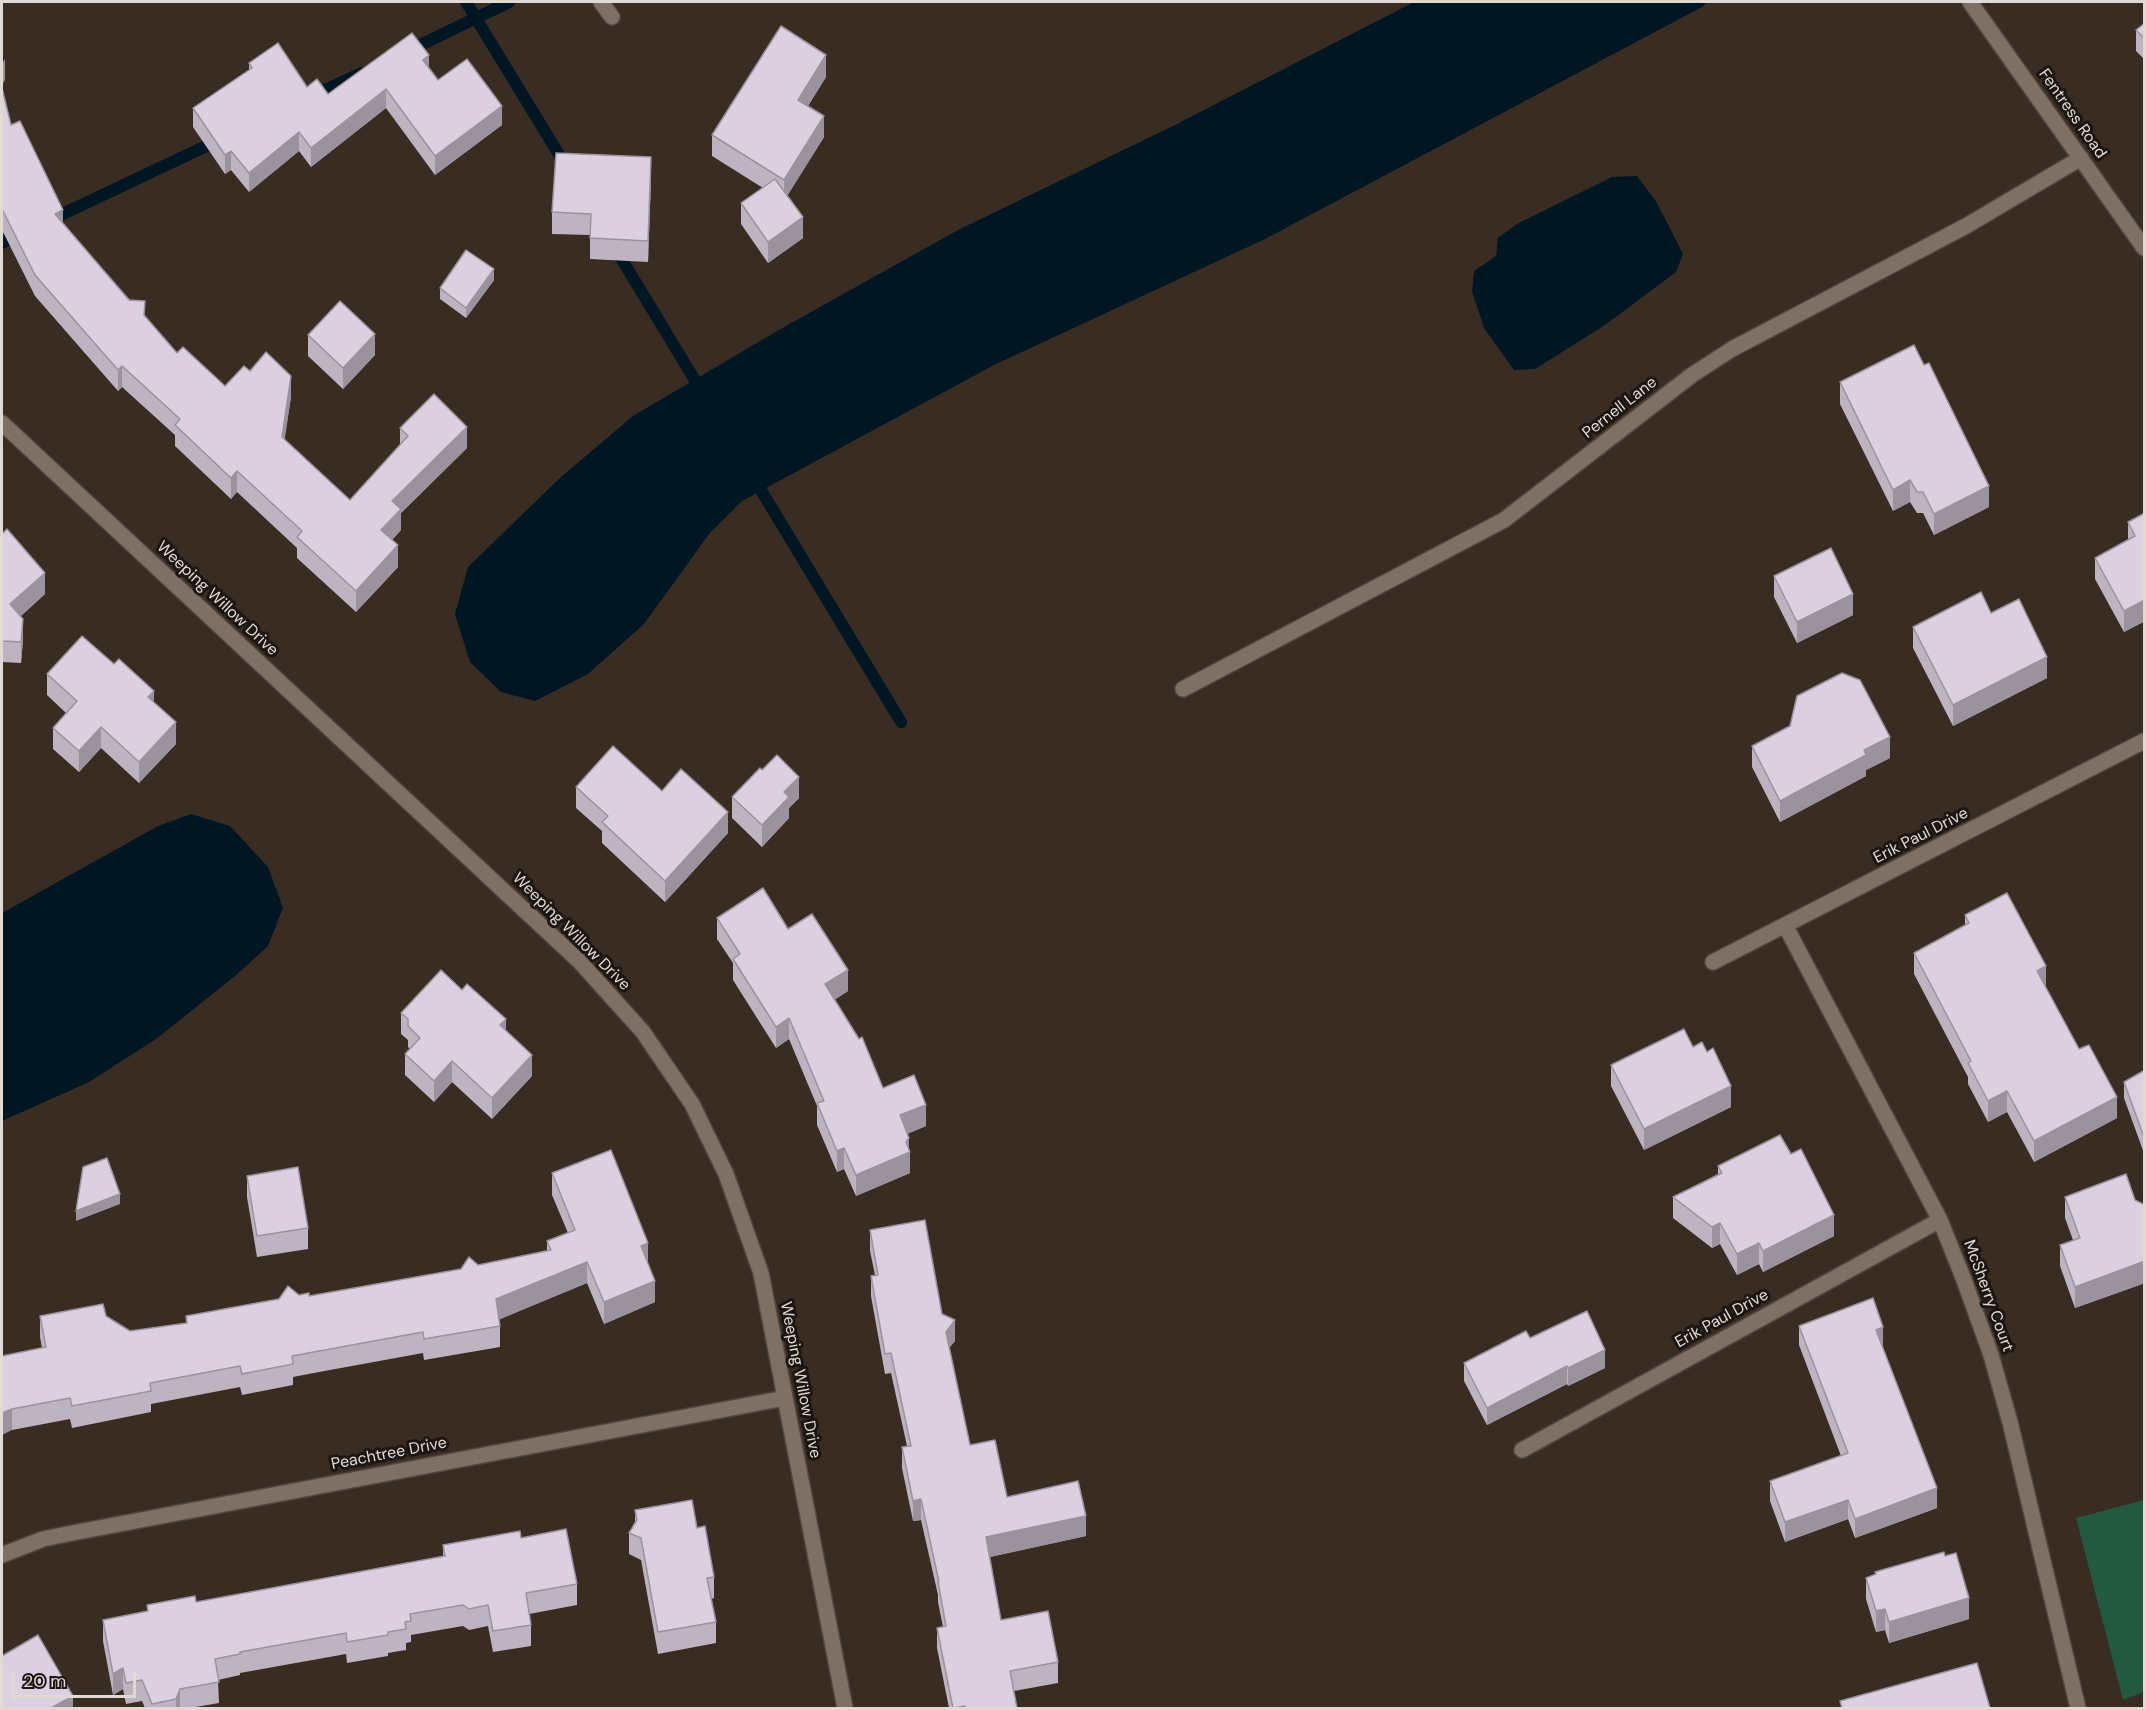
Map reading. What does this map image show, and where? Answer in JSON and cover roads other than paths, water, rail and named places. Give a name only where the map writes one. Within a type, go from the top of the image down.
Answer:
[{"type":"street","points":[[601,2],[612,17]]},
{"type":"street","name":"Fentress Road","points":[[1970,2],[2145,248]]},
{"type":"street","name":"Pernell Lane","points":[[1183,689],[1504,520],[1692,375],[1732,349],[1966,226],[2081,158]]},
{"type":"street","name":"Weeping Willow Drive","points":[[2,423],[580,962],[644,1032],[692,1104],[726,1173],[761,1273],[845,1708]]},
{"type":"street","name":"Erik Paul Drive","points":[[1713,962],[2145,741]]},
{"type":"street","name":"McSherry Court","points":[[1785,925],[1940,1221],[1988,1344],[2010,1422],[2078,1708]]},
{"type":"street","name":"Erik Paul Drive","points":[[1522,1450],[1940,1221]]},
{"type":"street","name":"Peachtree Drive","points":[[2,1555],[43,1539],[67,1534],[785,1398]]},
{"type":"water","points":[[1414,2],[1707,2],[1702,7],[1265,239],[994,365],[742,501],[709,534],[644,624],[588,674],[535,701],[501,692],[470,662],[455,614],[468,567],[561,477],[633,416],[777,331],[958,230],[1173,126]]},
{"type":"water","points":[[1637,176],[1657,203],[1683,254],[1676,272],[1605,325],[1535,369],[1514,370],[1484,328],[1472,291],[1474,271],[1496,256],[1498,238],[1517,224],[1612,177]]},
{"type":"water","points":[[191,814],[230,826],[268,867],[283,908],[268,946],[235,976],[156,1039],[89,1082],[2,1121],[2,913],[158,826]]},
{"type":"waterway","points":[[466,2],[566,166]]},
{"type":"waterway","points":[[408,51],[509,2]]},
{"type":"waterway","points":[[310,97],[362,73]]},
{"type":"waterway","points":[[50,220],[221,139]]},
{"type":"waterway","points":[[2,243],[20,234]]},
{"type":"waterway","points":[[615,248],[702,392]]},
{"type":"waterway","points":[[753,477],[901,722]]}]
